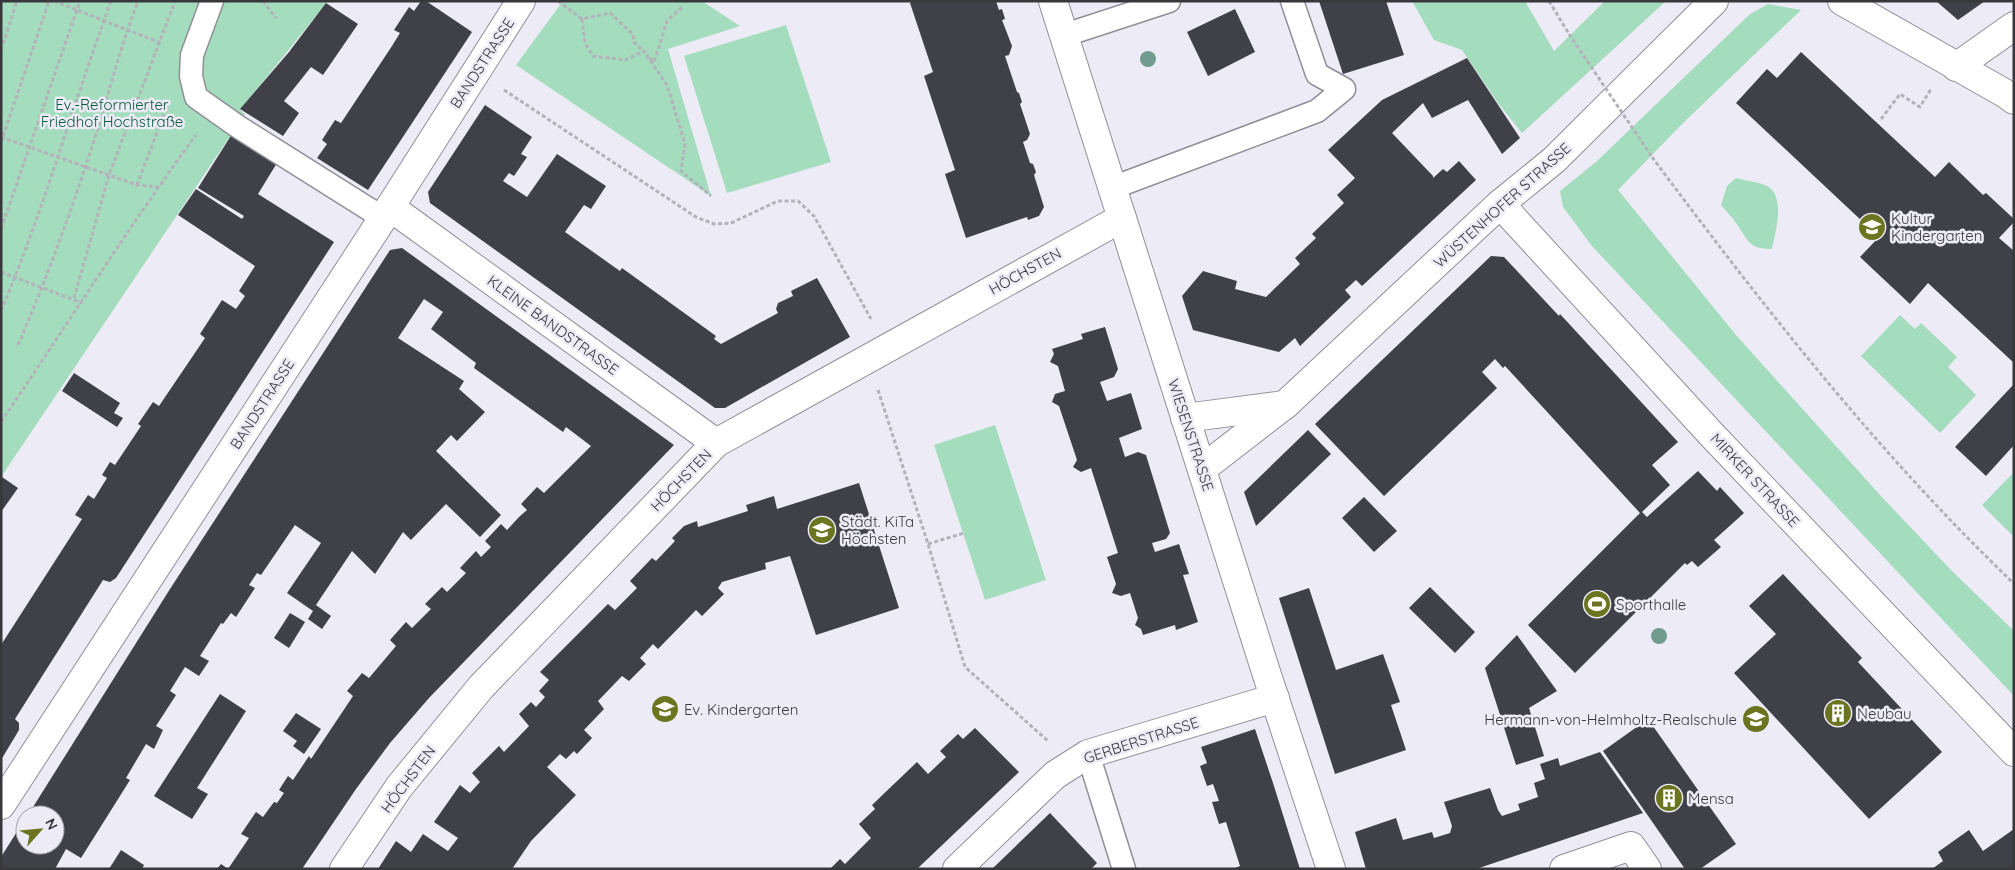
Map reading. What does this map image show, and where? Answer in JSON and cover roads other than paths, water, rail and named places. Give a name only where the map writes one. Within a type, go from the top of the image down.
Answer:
[{"type":"street","name":"BANDSTRASSE","points":[[1,805],[387,213],[521,1]]},
{"type":"street","name":"WIESENSTRASSE","points":[[1053,1],[1274,698],[1331,869]]},
{"type":"street","name":"WÜSTENHOFER STRASSE","points":[[1202,469],[1286,404],[1500,204],[1554,160],[1714,1]]},
{"type":"street","points":[[1842,1],[2014,100]]},
{"type":"street","points":[[1956,67],[2014,26]]},
{"type":"street","name":"MIRKER STRASSE","points":[[1500,204],[1712,434],[2014,752]]},
{"type":"street","name":"KLEINE BANDSTRASSE","points":[[387,213],[716,443]]},
{"type":"street","name":"HÖCHSTEN","points":[[344,869],[399,787],[481,687],[716,443],[1122,218]]},
{"type":"street","points":[[1185,418],[1286,404]]},
{"type":"street","name":"GERBERSTRASSE","points":[[957,869],[1055,775],[1088,754],[1274,698]]},
{"type":"street","points":[[1564,869],[1631,846],[1647,869]]},
{"type":"lane","points":[[212,1],[192,55],[191,76],[196,97],[214,110],[387,213]]},
{"type":"lane","points":[[1065,36],[1169,1]]},
{"type":"lane","points":[[1112,188],[1317,111],[1344,89],[1316,74],[1292,1]]},
{"type":"lane","points":[[1088,754],[1124,869]]},
{"type":"place","name":"Kultur Kindergarten","points":[[1872,227]]},
{"type":"place","name":"Städt. KiTa Höchsten","points":[[822,530]]},
{"type":"place","name":"Sporthalle","points":[[1597,604]]},
{"type":"place","name":"Ev. Kindergarten","points":[[665,709]]},
{"type":"place","name":"Neubau","points":[[1838,713]]},
{"type":"place","name":"Hermann-von-Helmholtz-Realschule","points":[[1756,719]]},
{"type":"place","name":"Mensa","points":[[1669,798]]},
{"type":"park label","name":"Ev.-Reformierter Friedhof Hochstraße","points":[[112,112]]}]
